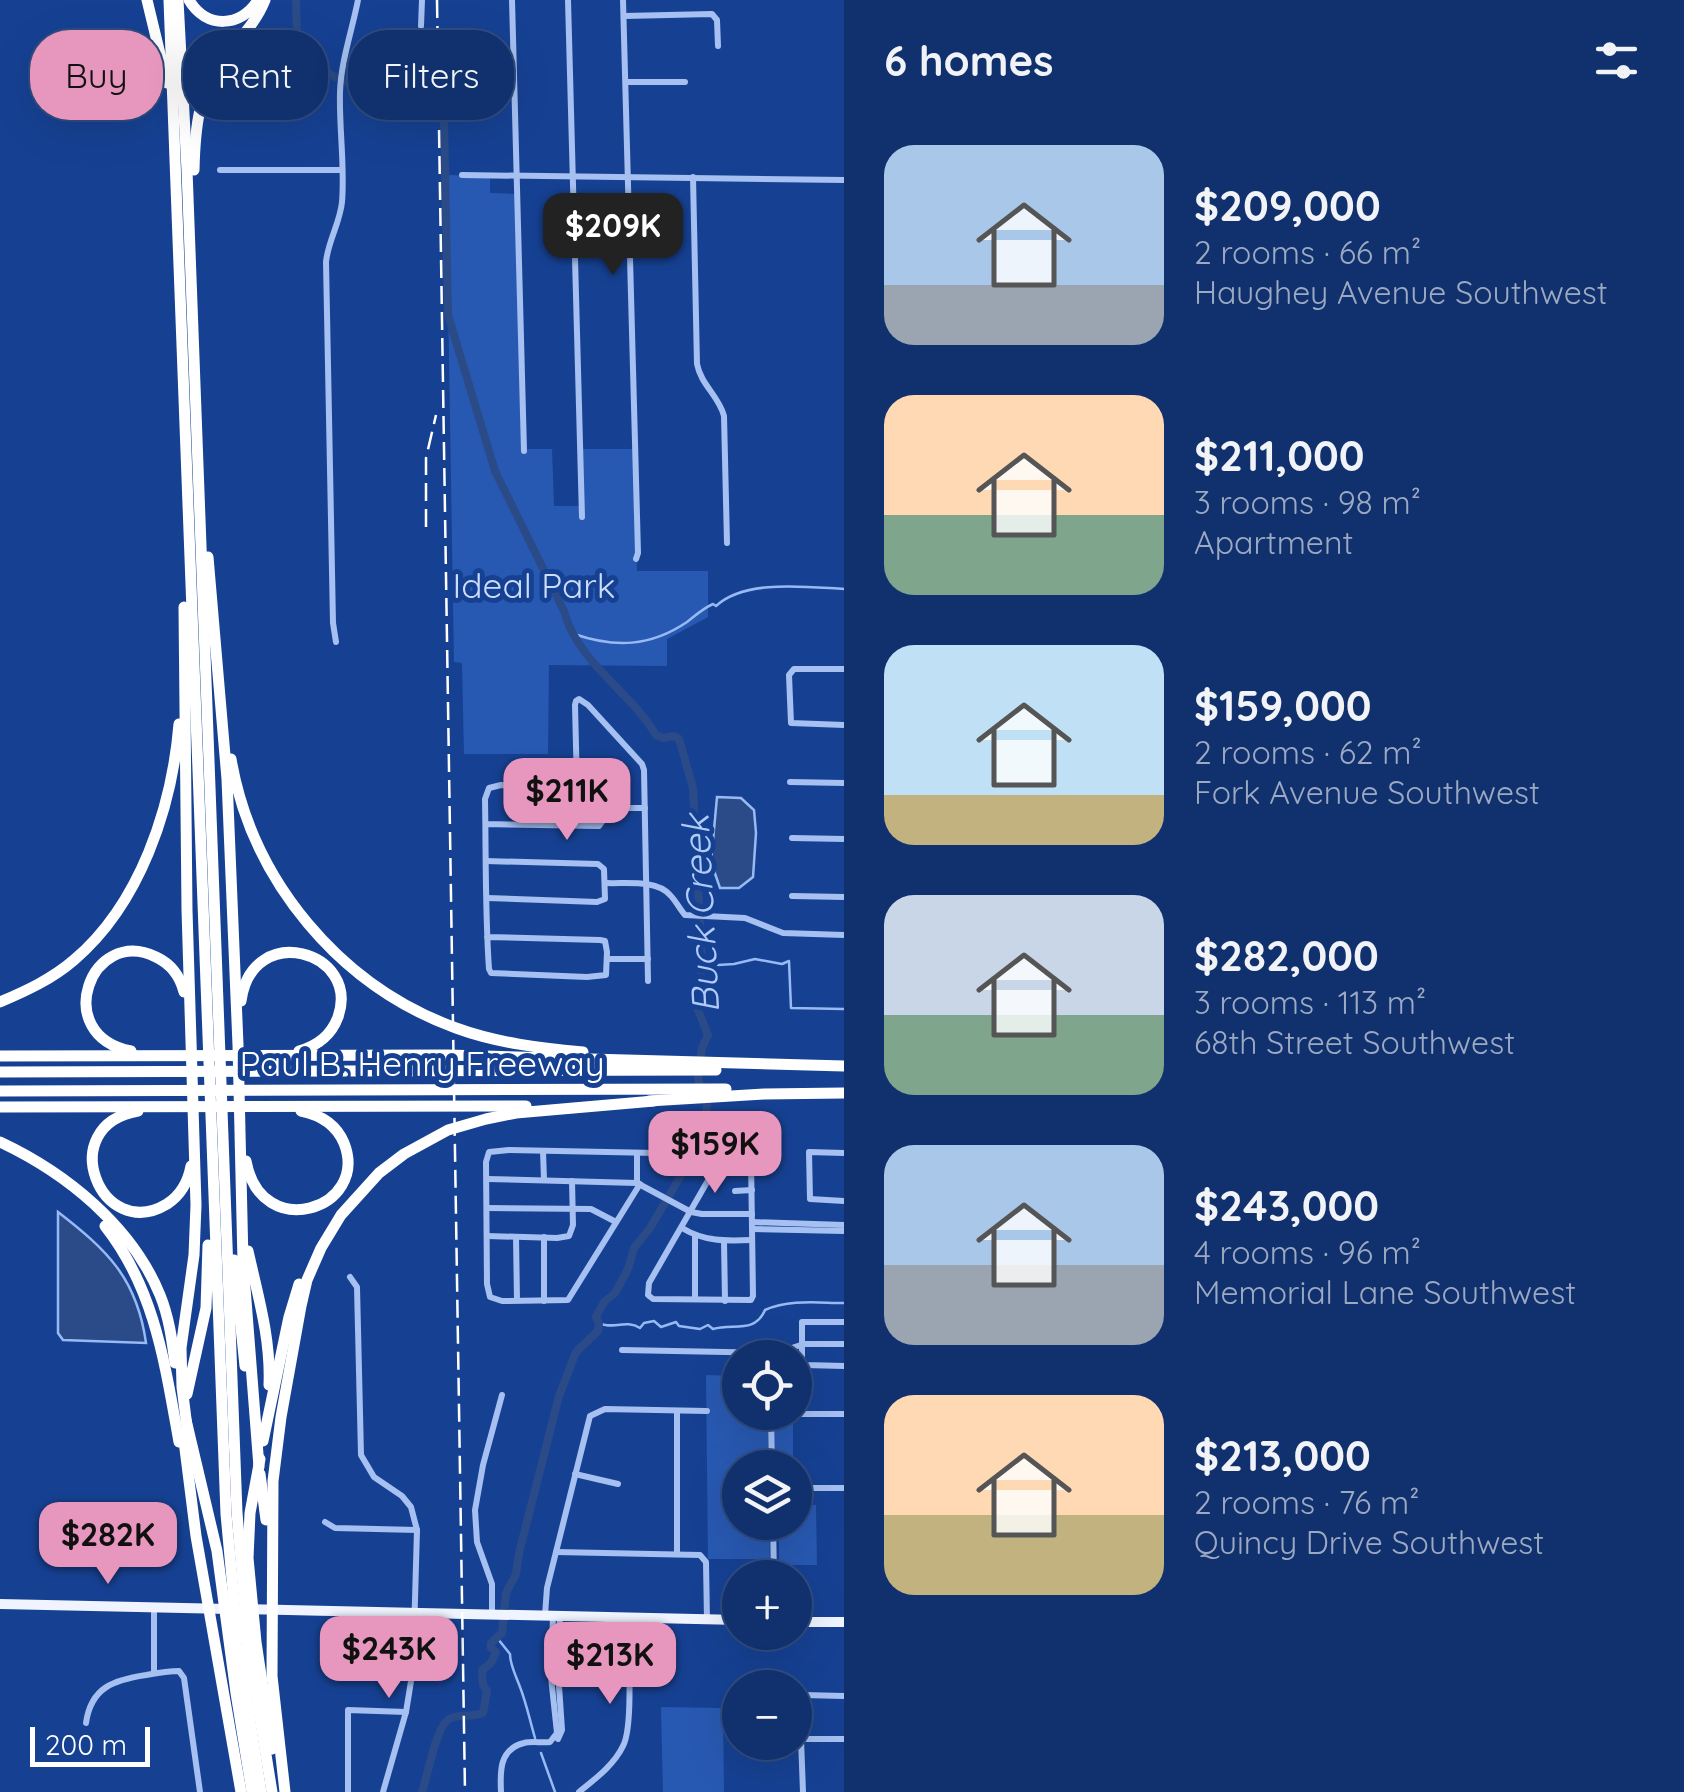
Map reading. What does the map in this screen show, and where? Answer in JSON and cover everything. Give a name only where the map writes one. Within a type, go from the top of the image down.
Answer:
[{"type":"highway","points":[[147,0],[166,75],[177,178]]},
{"type":"highway","points":[[170,0],[228,1538],[240,1660],[261,1792]]},
{"type":"highway","points":[[178,0],[238,1536],[252,1672],[272,1792]]},
{"type":"highway","points":[[189,0],[204,17],[225,22],[245,16],[262,0]]},
{"type":"highway","points":[[192,294],[197,115],[216,69],[254,22],[262,0]]},
{"type":"highway","points":[[183,345],[180,398],[196,1220],[180,1356],[190,1496]]},
{"type":"highway","points":[[196,399],[226,768],[243,1262],[259,1472],[272,1574]]},
{"type":"highway","points":[[0,1002],[48,978],[84,951],[114,914],[145,858],[164,806],[176,752],[184,608]]},
{"type":"highway","points":[[218,671],[237,787],[256,840],[284,890],[320,937],[356,972],[396,999],[453,1027],[526,1046],[670,1063]]},
{"type":"highway","points":[[180,1054],[125,1050],[97,1034],[85,1002],[89,982],[98,968],[114,956],[136,951],[169,965],[183,988],[190,1044]]},
{"type":"highway","points":[[238,1045],[244,986],[259,963],[272,955],[291,952],[311,956],[326,966],[338,984],[341,1002],[336,1021],[323,1040],[295,1052],[250,1054]]},
{"type":"highway","points":[[0,1056],[453,1055],[844,1068]]},
{"type":"highway","name":"Paul B. Henry Freeway","points":[[0,1072],[453,1071],[670,1063],[763,1067]]},
{"type":"highway","points":[[220,1083],[238,1311],[258,1444]]},
{"type":"highway","name":"Paul B. Henry Freeway","points":[[0,1092],[454,1090],[670,1095],[844,1091]]},
{"type":"highway","points":[[282,1792],[263,1693],[248,1529],[289,1318],[315,1248],[346,1203],[370,1181],[404,1154],[454,1128],[516,1113],[654,1101],[670,1095]]},
{"type":"highway","points":[[0,1107],[252,1108],[654,1101]]},
{"type":"highway","points":[[182,1108],[132,1112],[102,1130],[94,1146],[92,1170],[110,1201],[130,1210],[148,1211],[178,1194],[190,1173],[193,1118]]},
{"type":"highway","points":[[240,1116],[248,1172],[265,1199],[281,1208],[300,1210],[331,1198],[345,1177],[347,1160],[342,1138],[334,1127],[308,1112],[252,1108]]},
{"type":"highway","points":[[186,1428],[186,1399],[205,1320],[208,1288],[211,1116]]},
{"type":"highway","points":[[0,1142],[62,1178],[99,1209],[148,1270],[167,1315],[186,1428],[220,1565],[252,1792]]},
{"type":"highway","points":[[36,1162],[78,1198],[122,1249],[140,1282],[158,1330],[212,1609],[241,1792]]},
{"type":"highway","points":[[282,1792],[267,1610],[272,1574],[274,1460],[304,1293],[321,1248],[370,1181]]},
{"type":"highway","points":[[243,1204],[248,1252],[270,1362],[259,1472]]},
{"type":"main road","points":[[0,1604],[722,1620]]},
{"type":"main road","points":[[812,1622],[844,1622]]},
{"type":"street","points":[[336,642],[326,262],[342,206],[340,91],[358,0]]},
{"type":"street","points":[[421,26],[422,0]]},
{"type":"street","points":[[512,0],[524,450]]},
{"type":"street","points":[[568,0],[582,517]]},
{"type":"street","points":[[623,0],[636,424],[636,559]]},
{"type":"street","points":[[624,16],[716,16],[718,46]]},
{"type":"street","points":[[626,82],[685,82]]},
{"type":"street","points":[[220,170],[341,170]]},
{"type":"street","points":[[462,175],[844,180]]},
{"type":"street","points":[[693,177],[697,364],[702,381],[717,399],[724,416],[726,544]]},
{"type":"street","points":[[844,669],[794,669],[789,673],[791,722],[844,725]]},
{"type":"street","points":[[577,787],[577,700],[586,703],[644,770],[648,981]]},
{"type":"street","points":[[790,782],[844,783]]},
{"type":"street","points":[[486,824],[599,826],[604,819],[603,792],[577,787],[489,788],[486,795],[486,824],[486,898],[487,937],[489,969],[492,974],[606,974],[606,946],[600,940],[487,937]]},
{"type":"street","points":[[604,808],[645,808]]},
{"type":"street","points":[[792,838],[844,839]]},
{"type":"street","points":[[486,861],[598,864],[604,869],[606,883],[606,896],[601,901],[486,898]]},
{"type":"street","points":[[606,883],[646,884],[666,891],[682,912],[690,916],[745,918],[784,933],[844,935]]},
{"type":"street","points":[[792,896],[844,897]]},
{"type":"street","points":[[606,959],[648,959]]},
{"type":"street","points":[[544,1151],[544,1180]]},
{"type":"street","points":[[637,1153],[638,1183],[572,1297],[562,1302],[490,1297],[486,1162],[490,1152],[656,1153]]},
{"type":"street","points":[[844,1152],[809,1152],[810,1199],[844,1201]]},
{"type":"street","points":[[725,1156],[749,1157],[752,1190],[754,1284],[750,1300],[648,1296],[648,1283],[725,1156]]},
{"type":"street","points":[[487,1179],[638,1183],[691,1212],[752,1222],[844,1228]]},
{"type":"street","points":[[488,1236],[569,1236],[572,1181]]},
{"type":"street","points":[[734,1191],[752,1190]]},
{"type":"street","points":[[487,1208],[596,1210],[616,1222]]},
{"type":"street","points":[[682,1228],[695,1236],[724,1241],[752,1240]]},
{"type":"street","points":[[695,1236],[695,1300]]},
{"type":"street","points":[[516,1237],[517,1300]]},
{"type":"street","points":[[544,1238],[544,1301]]},
{"type":"street","points":[[724,1241],[725,1301]]},
{"type":"street","points":[[350,1276],[357,1287],[361,1455],[374,1477],[411,1507],[417,1530],[413,1669],[406,1712],[382,1792]]},
{"type":"street","points":[[800,1340],[802,1322],[844,1322]]},
{"type":"street","points":[[812,1344],[844,1344]]},
{"type":"street","points":[[622,1350],[722,1352]]},
{"type":"street","points":[[812,1365],[844,1366]]},
{"type":"street","points":[[495,1614],[492,1584],[477,1542],[475,1510],[502,1396]]},
{"type":"street","points":[[500,1792],[503,1758],[520,1745],[552,1745],[562,1730],[555,1678],[563,1665],[547,1588],[588,1421],[596,1411],[707,1412]]},
{"type":"street","points":[[676,1411],[677,1554]]},
{"type":"street","points":[[812,1414],[844,1414]]},
{"type":"street","points":[[576,1474],[618,1484]]},
{"type":"street","points":[[812,1488],[844,1488]]},
{"type":"street","points":[[325,1522],[335,1528],[417,1530]]},
{"type":"street","points":[[556,1552],[704,1557],[707,1620]]},
{"type":"street","points":[[154,1608],[154,1674]]},
{"type":"street","points":[[579,1792],[589,1789],[626,1740],[627,1618]]},
{"type":"street","points":[[86,1723],[90,1704],[109,1684],[122,1678],[176,1670],[184,1678],[200,1792]]},
{"type":"street","points":[[812,1695],[844,1696]]},
{"type":"street","points":[[348,1792],[348,1710],[406,1712]]},
{"type":"street","points":[[803,1792],[802,1738],[844,1739]]},
{"type":"green space","name":"Ideal Park","points":[[446,175],[490,176],[490,193],[515,194],[522,449],[552,449],[554,506],[583,506],[582,449],[635,449],[637,571],[708,571],[708,617],[667,639],[667,666],[549,665],[548,754],[464,754],[462,663],[454,662]]},
{"type":"green space","points":[[706,1375],[722,1375],[722,1430],[793,1430],[793,1450],[722,1450],[722,1540],[769,1540],[770,1559],[708,1559]]},
{"type":"green space","points":[[812,1505],[816,1505],[817,1565],[812,1565],[812,1560],[779,1560],[779,1540],[812,1540]]},
{"type":"green space","points":[[661,1707],[722,1708],[724,1792],[663,1792]]},
{"type":"shaded area","points":[[717,797],[741,798],[754,810],[753,877],[739,888],[720,888],[711,862]]},
{"type":"shaded area","points":[[58,1212],[117,1267],[135,1300],[146,1343],[63,1340],[58,1333]]},
{"type":"waterway","name":"Buck Creek","points":[[296,0],[297,34],[335,77]]},
{"type":"waterway","name":"Buck Creek","points":[[346,82],[394,106],[444,120],[448,315],[495,471],[580,646],[656,735],[679,739],[693,788],[702,966],[698,1010],[708,1035],[698,1079],[707,1104],[703,1138],[634,1248],[615,1293],[604,1302],[596,1317],[598,1331],[576,1352],[559,1396],[516,1574],[506,1593],[502,1633],[491,1643],[496,1652],[482,1670],[487,1691],[483,1713],[446,1722],[422,1792]]},
{"type":"waterway","points":[[574,634],[604,642],[632,643],[660,636],[709,606],[743,592],[794,586],[844,589]]},
{"type":"waterway","points":[[702,966],[755,959],[782,964],[789,961],[791,1008],[844,1009]]},
{"type":"waterway","points":[[599,1323],[640,1328],[654,1321],[661,1327],[676,1322],[679,1326],[700,1329],[708,1325],[713,1329],[749,1325],[765,1310],[784,1304],[844,1303]]},
{"type":"waterway","points":[[498,1639],[510,1654],[535,1738]]},
{"type":"waterway","points":[[541,1753],[555,1792]]},
{"type":"railway","points":[[437,0],[465,1792]]},
{"type":"railway","points":[[426,527],[426,458],[436,415]]}]
